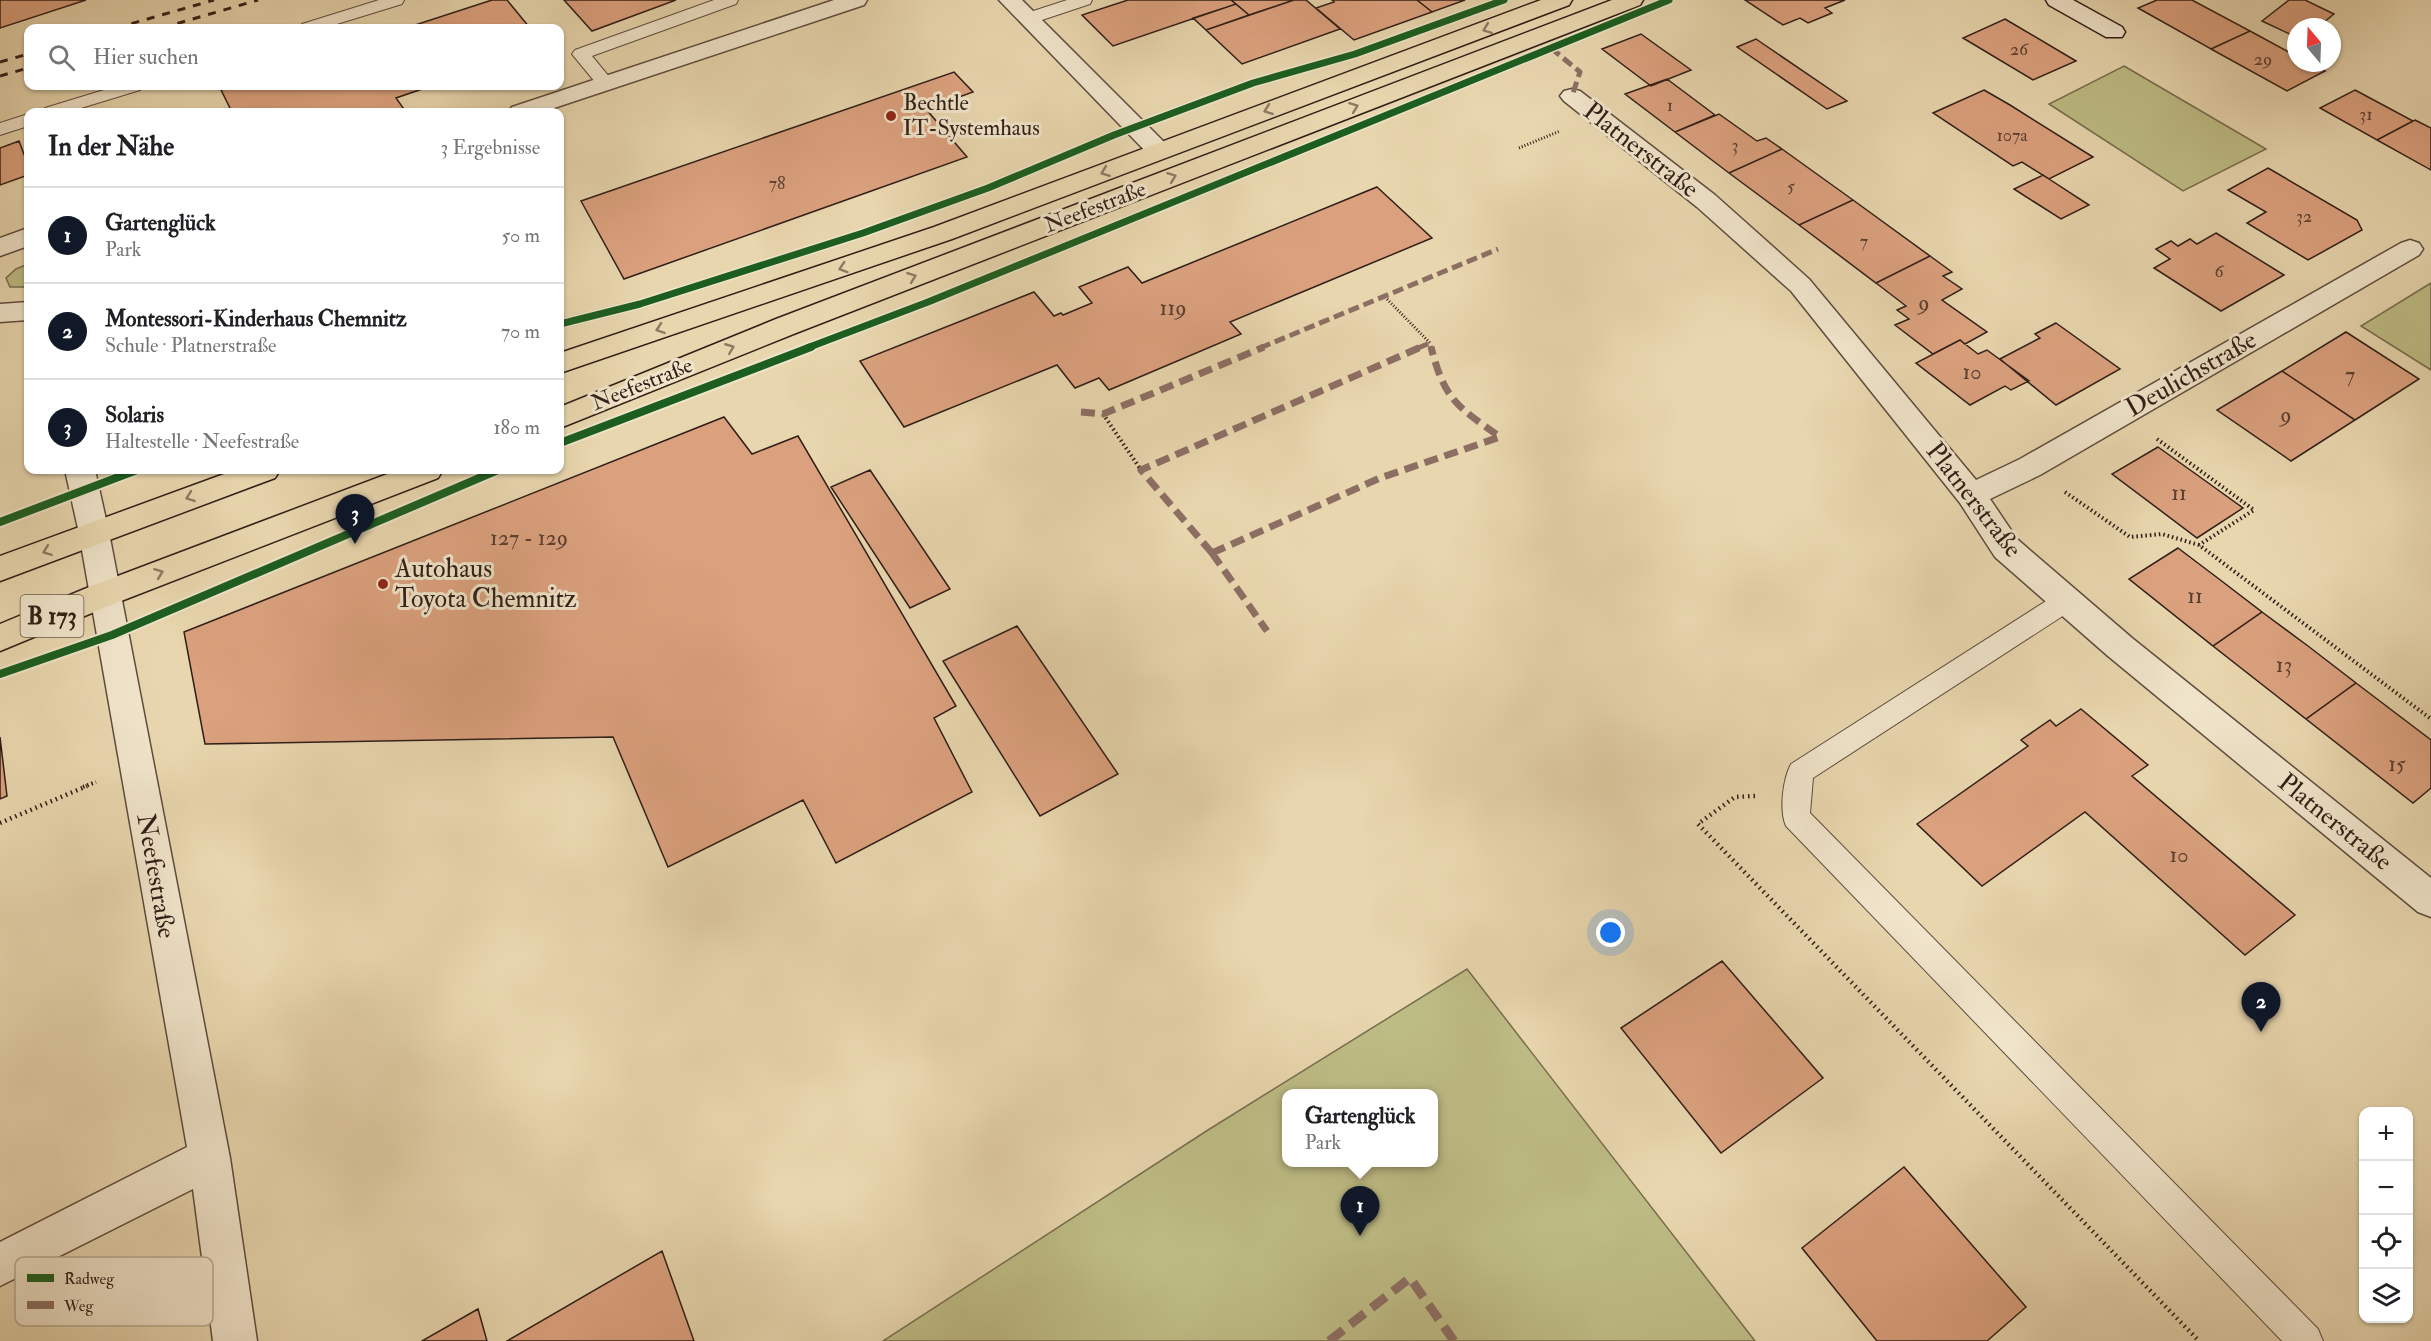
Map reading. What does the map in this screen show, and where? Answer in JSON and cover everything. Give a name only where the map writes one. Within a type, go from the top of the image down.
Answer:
[{"type":"main road","name":"Neefestraße","points":[[564,362],[921,241],[1561,0]]},
{"type":"main road","name":"Neefestraße","points":[[564,416],[786,326],[1632,0]]},
{"type":"main road","name":"B 173","points":[[0,569],[254,474]]},
{"type":"main road","name":"B 173","points":[[0,638],[105,594],[418,474]]},
{"type":"street","points":[[532,108],[856,0]]},
{"type":"street","name":"Neefestraße","points":[[1010,0],[1159,151]]},
{"type":"street","points":[[2057,0],[2114,32]]},
{"type":"street","name":"Platnerstraße","points":[[1572,96],[1758,244],[1800,285],[1971,495],[2006,549],[2066,601],[2431,900]]},
{"type":"street","points":[[0,248],[24,238]]},
{"type":"street","name":"Deulichstraße","points":[[1971,495],[2030,467],[2410,249]]},
{"type":"street","points":[[0,314],[24,311]]},
{"type":"street","name":"Neefestraße","points":[[81,474],[94,532],[209,1158],[235,1341]]},
{"type":"street","points":[[16,1257],[209,1158]]},
{"type":"street","points":[[0,1265],[15,1257]]},
{"type":"lane","points":[[321,24],[396,0]]},
{"type":"lane","points":[[606,84],[581,54],[730,0]]},
{"type":"lane","points":[[1030,18],[1084,0]]},
{"type":"lane","points":[[64,108],[121,90]]},
{"type":"lane","points":[[0,129],[24,121]]},
{"type":"lane","points":[[2066,601],[1800,772],[1796,817],[2306,1341]]},
{"type":"path","points":[[1385,297],[1430,343]]},
{"type":"path","points":[[1103,414],[1142,470]]},
{"type":"path","points":[[2122,414],[2254,510],[2199,545]]},
{"type":"path","points":[[2030,467],[2130,537],[2162,534],[2199,545],[2431,719]]},
{"type":"path","points":[[0,823],[136,765]]},
{"type":"path","points":[[1798,792],[1735,797],[1698,824],[2199,1341]]},
{"type":"shaded area","points":[[2124,66],[2266,149],[2183,191],[2049,104]]},
{"type":"shaded area","points":[[24,266],[24,287],[10,287],[6,278]]},
{"type":"shaded area","points":[[2431,283],[2431,370],[2361,326]]},
{"type":"shaded area","points":[[1467,969],[1755,1341],[883,1341],[1208,1130]]},
{"type":"building","points":[[0,0],[86,0],[0,28]]},
{"type":"building","points":[[492,0],[507,0],[527,24],[418,24]]},
{"type":"building","points":[[564,0],[676,0],[592,31]]},
{"type":"building","points":[[1128,0],[1231,0],[1236,4],[1113,46],[1082,15]]},
{"type":"building","points":[[1231,0],[1294,0],[1249,15]]},
{"type":"building","points":[[1294,0],[1306,0],[1340,29],[1242,64],[1206,30]]},
{"type":"building","points":[[1332,0],[1417,0],[1432,12],[1354,40],[1316,8],[1334,2]]},
{"type":"building","points":[[1417,0],[1465,0],[1432,12]]},
{"type":"building","points":[[1745,0],[1845,0],[1825,8],[1832,13],[1808,23],[1800,18],[1783,25]]},
{"type":"building","points":[[2157,0],[2192,0],[2250,31],[2211,49],[2138,8]]},
{"type":"building","points":[[2289,0],[2305,0],[2334,14],[2329,18],[2287,18],[2287,33],[2262,21]]},
{"type":"building","points":[[1236,4],[1249,15],[1206,30],[1193,18]]},
{"type":"building","points":[[2005,19],[2076,61],[2033,80],[1963,38]]},
{"type":"building","points":[[2250,31],[2287,51],[2287,72],[2323,72],[2287,91],[2211,49]]},
{"type":"building","points":[[1641,34],[1691,70],[1651,86],[1602,49]]},
{"type":"building","points":[[1756,39],[1847,101],[1827,109],[1737,47]]},
{"type":"building","points":[[954,72],[973,92],[926,109],[967,157],[624,279],[581,201]]},
{"type":"building","points":[[1667,79],[1715,115],[1675,132],[1625,94]]},
{"type":"building","points":[[221,90],[419,90],[396,98],[403,108],[230,108]]},
{"type":"building","points":[[1984,90],[2093,157],[2049,179],[2022,162],[2013,166],[1933,113]]},
{"type":"building","points":[[2355,90],[2413,121],[2377,140],[2320,108]]},
{"type":"building","points":[[1719,114],[1757,141],[1766,138],[1782,149],[1729,173],[1675,132]]},
{"type":"building","points":[[2415,120],[2431,128],[2431,170],[2377,140]]},
{"type":"building","points":[[19,141],[24,154],[24,176],[0,185],[0,148]]},
{"type":"building","points":[[1782,149],[1853,200],[1799,225],[1729,173]]},
{"type":"building","points":[[2268,168],[2357,220],[2362,230],[2308,260],[2247,223],[2266,212],[2228,190]]},
{"type":"building","points":[[2043,175],[2089,205],[2061,219],[2014,189]]},
{"type":"building","points":[[1377,187],[1432,238],[1230,322],[1241,334],[1109,390],[1099,378],[1075,388],[1057,365],[904,427],[860,361],[1034,292],[1054,316],[1061,313],[1063,315],[1092,303],[1079,287],[1128,267],[1142,283]]},
{"type":"building","points":[[1853,200],[1930,256],[1876,283],[1799,225]]},
{"type":"building","points":[[2216,233],[2284,275],[2221,311],[2154,268],[2170,259],[2156,249],[2171,241],[2178,246],[2190,239],[2197,244]]},
{"type":"building","points":[[1930,256],[1952,272],[1943,276],[1962,289],[1942,300],[1987,332],[1965,344],[1960,340],[1933,354],[1895,325],[1909,319],[1897,310],[1906,306],[1876,283]]},
{"type":"building","points":[[2056,323],[2120,369],[2056,405],[2000,359],[2040,338],[2035,334]]},
{"type":"building","points":[[2346,332],[2419,379],[2355,420],[2282,371]]},
{"type":"building","points":[[1960,340],[1978,354],[1987,350],[2029,381],[2011,390],[2005,386],[1970,405],[1916,363]]},
{"type":"building","points":[[2282,371],[2355,420],[2291,461],[2217,410]]},
{"type":"building","points":[[724,417],[752,454],[798,436],[956,706],[934,718],[972,792],[836,863],[803,800],[668,867],[613,737],[205,744],[184,632]]},
{"type":"building","points":[[2158,447],[2243,508],[2197,538],[2112,474]]},
{"type":"building","points":[[870,470],[950,589],[910,608],[831,487]]},
{"type":"building","points":[[2178,548],[2262,612],[2213,646],[2129,579]]},
{"type":"building","points":[[2262,612],[2356,683],[2306,719],[2213,646]]},
{"type":"building","points":[[1017,626],[1118,774],[1040,816],[943,661]]},
{"type":"building","points":[[2356,683],[2431,740],[2431,788],[2413,803],[2306,719]]},
{"type":"building","points":[[2081,709],[2148,765],[2132,776],[2295,915],[2245,955],[2085,812],[1982,886],[1917,824],[2028,746],[2021,740],[2050,720],[2056,726]]},
{"type":"building","points":[[0,737],[7,796],[0,799]]},
{"type":"building","points":[[1722,961],[1823,1078],[1721,1153],[1621,1028]]},
{"type":"building","points":[[1904,1167],[2026,1307],[1987,1341],[1877,1341],[1802,1248]]},
{"type":"building","points":[[662,1251],[694,1341],[507,1341]]},
{"type":"building","points":[[478,1309],[487,1341],[422,1341]]},
{"type":"railway","points":[[130,24],[214,0]]},
{"type":"railway","points":[[176,24],[258,0]]},
{"type":"railway","points":[[0,62],[24,55]]},
{"type":"railway","points":[[0,76],[24,69]]},
{"type":"marked path","points":[[1551,48],[1580,72],[1572,96]]},
{"type":"marked path","points":[[1081,412],[1103,414],[1498,249]]},
{"type":"marked path","points":[[1212,553],[1141,470],[1430,343],[1439,379],[1457,406],[1500,437],[1380,478],[1212,553],[1267,631]]},
{"type":"marked path","points":[[1329,1341],[1410,1278],[1454,1341]]},
{"type":"cycle path","points":[[564,323],[640,304],[863,233],[988,188],[1114,135],[1253,83],[1355,54],[1504,0]]},
{"type":"cycle path","points":[[564,441],[928,302],[1669,0]]},
{"type":"cycle path","points":[[0,522],[126,474]]},
{"type":"cycle path","points":[[0,674],[112,635],[489,474]]},
{"type":"place","name":"Bechtle IT-Systemhaus","points":[[891,116]]},
{"type":"place","name":"Solaris","points":[[355,544]]},
{"type":"place","name":"Autohaus Toyota Chemnitz","points":[[383,584]]},
{"type":"place","name":"Montessori-Kinderhaus Chemnitz","points":[[2261,1032]]},
{"type":"place","name":"Gartenglück","points":[[1360,1236]]}]
